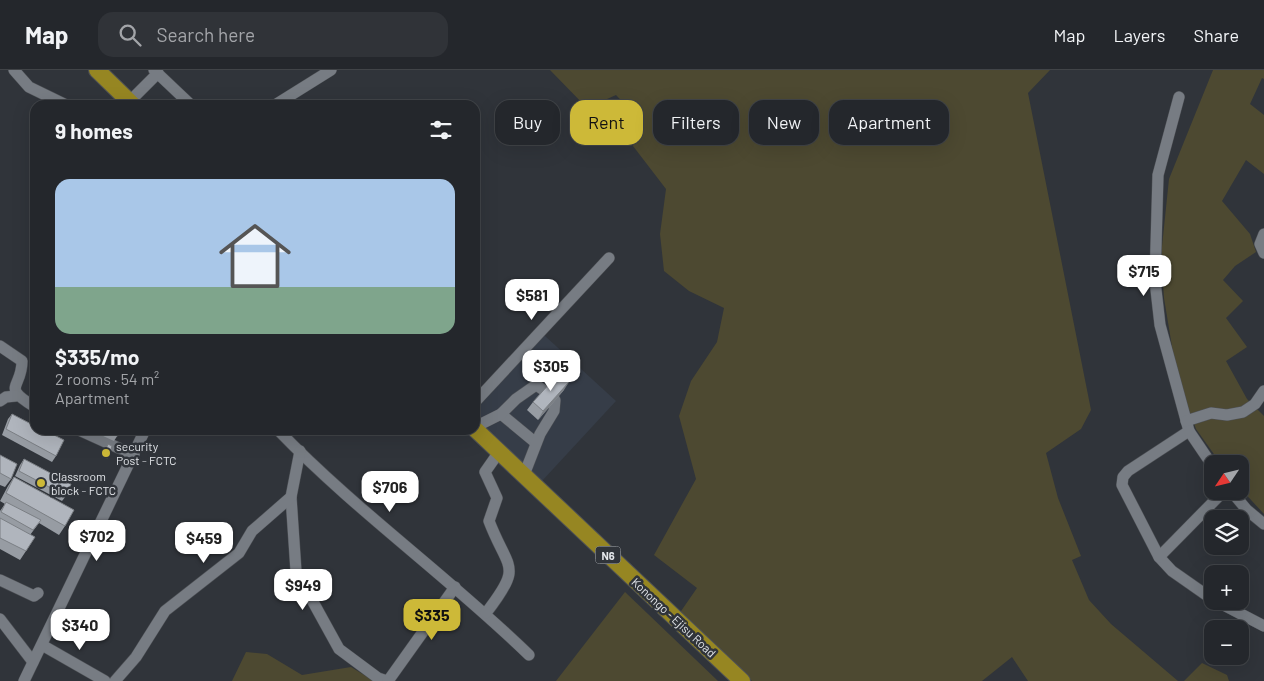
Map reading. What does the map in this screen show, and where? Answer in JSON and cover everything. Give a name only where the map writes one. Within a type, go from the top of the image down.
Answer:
[{"type":"highway","points":[[97,70],[128,100]]},
{"type":"highway","name":"Konongo - Ejisu Road","points":[[480,433],[742,681]]},
{"type":"street","points":[[14,70],[28,87],[55,100]]},
{"type":"street","points":[[283,100],[331,70]]},
{"type":"street","points":[[133,100],[156,72],[186,100]]},
{"type":"street","points":[[1179,97],[1158,175],[1155,280],[1160,325],[1187,426],[1206,455]]},
{"type":"street","points":[[1264,234],[1260,244],[1264,253]]},
{"type":"street","points":[[480,397],[608,258]]},
{"type":"street","points":[[0,346],[22,361],[22,367],[15,381],[14,391],[18,397],[30,404]]},
{"type":"street","points":[[480,425],[501,414],[529,388],[536,385],[545,391]]},
{"type":"street","points":[[1204,594],[1172,572],[1159,557],[1123,492],[1122,481],[1128,471],[1187,426],[1211,413],[1227,415],[1243,412],[1255,404],[1264,391]]},
{"type":"street","points":[[0,401],[6,397],[18,397]]},
{"type":"street","points":[[524,475],[536,443],[554,410],[555,400]]},
{"type":"street","points":[[501,414],[536,443]]},
{"type":"street","points":[[90,435],[134,455]]},
{"type":"street","points":[[24,681],[143,435]]},
{"type":"street","points":[[283,435],[486,614],[529,655]]},
{"type":"street","points":[[300,451],[291,497],[296,571],[338,649],[378,678],[387,681],[455,587]]},
{"type":"street","points":[[486,614],[504,591],[510,575],[510,564],[489,521],[497,498],[485,472],[499,452]]},
{"type":"street","points":[[115,681],[136,657],[165,611],[238,554],[252,531],[291,497]]},
{"type":"street","points":[[1159,557],[1215,500]]},
{"type":"street","points":[[1238,500],[1246,510],[1264,524]]},
{"type":"street","points":[[0,580],[34,596],[38,593]]},
{"type":"street","points":[[1233,610],[1264,626]]},
{"type":"street","points":[[0,619],[33,662]]},
{"type":"street","points":[[42,645],[105,681]]},
{"type":"shaded area","points":[[550,70],[1050,70],[1028,93],[1091,410],[1081,429],[1046,453],[1058,498],[1081,556],[1072,560],[1089,600],[1111,624],[1178,681],[1028,681],[1012,657],[982,681],[752,681],[679,614],[697,588],[654,555],[696,479],[679,416],[691,381],[717,342],[724,308],[689,291],[664,271],[660,234],[666,189],[633,146],[643,145],[643,100],[621,100],[616,95],[605,100],[579,100]]},
{"type":"shaded area","points":[[1213,70],[1264,70],[1264,79],[1262,78],[1250,104],[1264,115],[1264,174],[1246,160],[1222,201],[1250,234],[1256,252],[1235,266],[1223,280],[1243,301],[1226,318],[1247,347],[1226,361],[1247,399],[1264,416],[1264,514],[1249,498],[1249,455],[1215,455],[1196,429],[1177,377],[1164,298],[1161,256],[1169,179]]},
{"type":"shaded area","points":[[544,335],[616,401],[542,481],[480,424],[480,405]]},
{"type":"shaded area","points":[[625,592],[718,681],[556,681]]},
{"type":"shaded area","points":[[246,652],[267,654],[302,675],[351,667],[374,681],[232,681]]},
{"type":"shaded area","points":[[1202,663],[1227,675],[1229,681],[1184,681]]},
{"type":"building","points":[[559,373],[569,382],[543,411],[533,402]]},
{"type":"building","points":[[12,414],[30,423],[30,435],[54,435],[64,440],[56,456],[6,429]]},
{"type":"building","points":[[108,444],[112,446],[109,456],[104,454]]},
{"type":"building","points":[[0,455],[17,464],[11,479],[0,473]]},
{"type":"building","points":[[24,459],[71,484],[66,496],[19,471]]},
{"type":"building","points":[[14,477],[74,510],[65,526],[6,493]]},
{"type":"building","points":[[6,502],[41,520],[33,530],[1,512]]},
{"type":"building","points":[[0,518],[35,537],[26,551],[0,538]]},
{"type":"place","name":"security Post - FCTC","points":[[106,453]]},
{"type":"place","name":"Classroom block - FCTC","points":[[41,483]]}]
